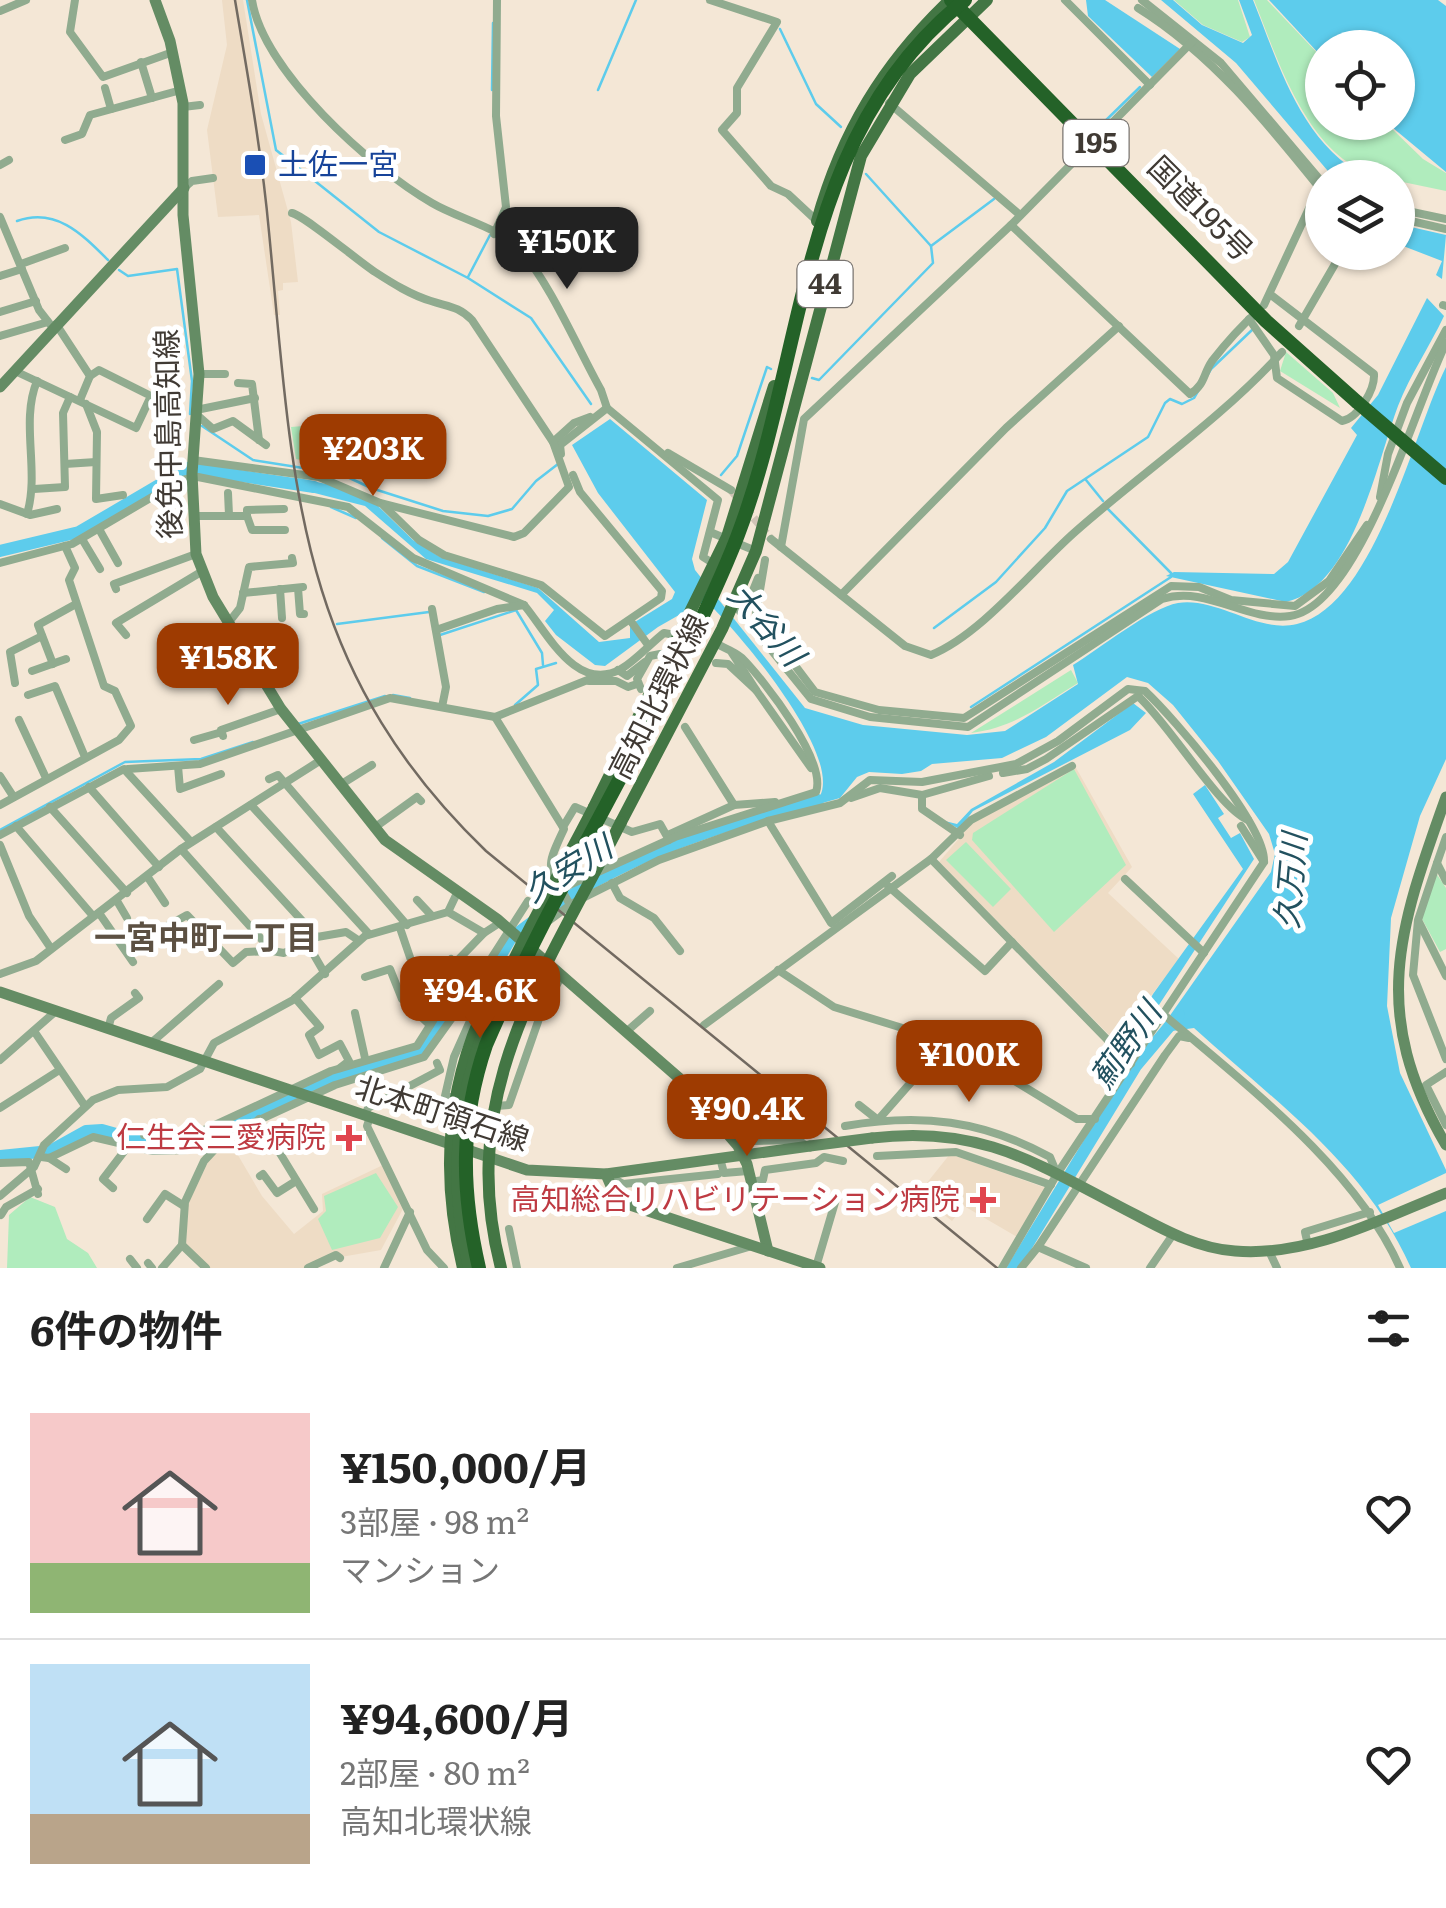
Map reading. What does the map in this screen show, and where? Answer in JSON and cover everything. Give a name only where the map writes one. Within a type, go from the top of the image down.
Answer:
[{"type":"highway","name":"国道195号","points":[[950,0],[1239,288],[1446,478]]},
{"type":"highway","points":[[479,1268],[468,1211],[464,1154],[470,1099],[486,1045],[730,556],[761,464],[828,203],[847,149],[887,80],[965,0]]},
{"type":"highway","name":"国道195号","points":[[1360,399],[1446,468]]},
{"type":"main road","name":"後免中島高知線","points":[[154,0],[173,52],[183,107],[186,264],[199,374],[192,470],[196,554],[201,572],[282,709],[374,828],[401,854],[458,890],[513,934],[626,1032],[682,1082],[743,1154],[768,1250]]},
{"type":"main road","name":"高知北環状線","points":[[464,1266],[455,1180],[464,1089],[485,1022],[591,806],[689,620],[727,537],[766,414],[840,149],[869,94],[905,45],[950,0]]},
{"type":"main road","name":"高知北環状線","points":[[503,1264],[486,1174],[498,1083],[522,1018],[722,629],[737,608],[763,549],[798,418],[849,189],[890,103],[923,59],[987,0]]},
{"type":"main road","points":[[0,387],[52,325],[184,188]]},
{"type":"main road","points":[[1446,798],[1409,900],[1398,992],[1409,1066],[1446,1145]]},
{"type":"main road","points":[[464,1266],[454,1230],[449,1144],[455,1098],[484,995],[591,806]]},
{"type":"main road","name":"44","points":[[492,1159],[497,1106],[508,1062],[624,823]]},
{"type":"main road","name":"北本町領石線","points":[[0,992],[527,1170],[606,1174],[872,1138],[950,1134],[991,1144],[1056,1179],[1077,1185],[1174,1233],[1228,1250],[1270,1251],[1308,1245],[1446,1194]]},
{"type":"main road","points":[[492,1159],[503,1264]]},
{"type":"main road","points":[[606,1174],[614,1194],[630,1205],[813,1267]]},
{"type":"street","points":[[0,22],[3,10],[26,0]]},
{"type":"street","points":[[78,0],[70,32],[103,77],[173,52]]},
{"type":"street","points":[[252,0],[255,21],[275,57],[332,121],[406,186],[518,248],[527,259],[601,390],[604,410],[718,500],[703,557],[712,570]]},
{"type":"street","points":[[491,232],[506,206],[496,116],[497,0]]},
{"type":"street","points":[[710,0],[777,22],[737,88],[737,114],[722,130],[771,186],[788,194],[817,221]]},
{"type":"street","points":[[1065,0],[1150,85]]},
{"type":"street","points":[[1140,4],[1192,42],[1254,102],[1305,166]]},
{"type":"street","points":[[781,547],[798,418],[1011,225],[1192,42]]},
{"type":"street","points":[[142,62],[152,98]]},
{"type":"street","points":[[105,88],[112,110]]},
{"type":"street","points":[[65,140],[82,134],[90,116],[181,90]]},
{"type":"street","points":[[890,103],[1020,215]]},
{"type":"street","points":[[183,107],[200,105]]},
{"type":"street","points":[[184,188],[192,181],[213,178]]},
{"type":"street","points":[[0,563],[82,539],[192,470],[319,477],[393,510],[520,536],[569,487],[553,442],[485,337],[460,308],[398,286],[292,213]]},
{"type":"street","points":[[1011,225],[1190,394],[1203,384],[1208,366],[1260,308],[1305,213]]},
{"type":"street","points":[[1415,213],[1446,219]]},
{"type":"street","points":[[0,217],[36,302],[90,376]]},
{"type":"street","points":[[1415,222],[1446,229]]},
{"type":"street","points":[[0,245],[12,241]]},
{"type":"street","points":[[0,276],[65,248]]},
{"type":"street","points":[[1301,322],[1331,270]]},
{"type":"street","points":[[0,312],[36,302]]},
{"type":"street","points":[[1260,308],[1301,322],[1374,374],[1375,382],[1355,416],[1342,422],[1277,378],[1278,356],[1260,308]]},
{"type":"street","points":[[0,336],[52,325]]},
{"type":"street","points":[[841,594],[1006,428],[1119,326]]},
{"type":"street","points":[[737,608],[811,700],[870,717],[968,727],[1162,599],[1200,596],[1279,616],[1306,611],[1339,582],[1372,518],[1446,330]]},
{"type":"street","points":[[1438,354],[1446,343]]},
{"type":"street","points":[[710,532],[763,549],[781,547],[916,652],[939,652],[981,620],[1102,508],[1196,435],[1278,356]]},
{"type":"street","points":[[15,371],[83,402],[136,428],[151,396],[98,370],[90,376],[83,402],[98,432],[96,499],[123,495]]},
{"type":"street","points":[[199,374],[225,374]]},
{"type":"street","points":[[28,514],[34,489],[30,396],[36,380]]},
{"type":"street","points":[[196,412],[213,429],[233,421],[262,442],[252,384],[238,383]]},
{"type":"street","points":[[34,489],[65,487],[63,412],[70,396]]},
{"type":"street","points":[[196,412],[255,398]]},
{"type":"street","points":[[553,442],[574,424],[604,410]]},
{"type":"street","points":[[393,510],[419,540],[444,555],[542,584],[602,636],[661,598],[662,591],[580,492],[559,450],[560,444],[604,410]]},
{"type":"street","points":[[622,424],[731,490]]},
{"type":"street","points":[[65,464],[96,462]]},
{"type":"street","points":[[192,470],[348,508],[370,520],[413,558],[522,604],[551,643],[584,672],[599,675]]},
{"type":"street","points":[[228,493],[229,515]]},
{"type":"street","points":[[0,504],[28,514],[57,510]]},
{"type":"street","points":[[284,509],[247,510],[246,516],[252,530],[285,530]]},
{"type":"street","points":[[195,516],[246,516]]},
{"type":"street","points":[[763,549],[756,614],[815,692],[878,710],[964,718],[1164,588],[1192,586],[1230,600],[1274,607],[1301,604],[1329,581],[1372,518]]},
{"type":"street","points":[[98,529],[118,563]]},
{"type":"street","points":[[82,539],[100,569]]},
{"type":"street","points":[[0,805],[119,740],[131,726],[114,691],[104,686],[96,670],[69,580],[75,568],[65,546]]},
{"type":"street","points":[[116,589],[114,584],[196,554]]},
{"type":"street","points":[[228,622],[240,608],[249,568],[293,563],[292,558]]},
{"type":"street","points":[[126,636],[116,623],[201,572]]},
{"type":"street","points":[[243,594],[300,588],[300,614],[304,614]]},
{"type":"street","points":[[280,590],[282,618]]},
{"type":"street","points":[[53,664],[38,625],[76,604]]},
{"type":"street","points":[[436,630],[497,608],[522,604]]},
{"type":"street","points":[[432,609],[443,703]]},
{"type":"street","points":[[630,620],[648,645]]},
{"type":"street","points":[[0,835],[128,769],[212,761],[295,727],[385,699],[443,703],[495,717],[618,670],[670,631],[680,636]]},
{"type":"street","points":[[15,683],[10,652],[42,636]]},
{"type":"street","points":[[668,838],[805,798],[818,787],[814,769],[785,710],[731,651],[715,644]]},
{"type":"street","points":[[731,651],[800,755],[814,769]]},
{"type":"street","points":[[618,670],[627,676],[643,661],[660,654]]},
{"type":"street","points":[[676,656],[701,660]]},
{"type":"street","points":[[32,671],[66,660]]},
{"type":"street","points":[[586,680],[639,686],[646,663]]},
{"type":"street","points":[[716,664],[728,664],[756,690]]},
{"type":"street","points":[[28,695],[55,686],[86,757]]},
{"type":"street","points":[[566,897],[612,883],[659,860],[768,821],[880,788],[922,795],[994,773],[1045,750],[1128,689],[1139,688],[1167,711],[1244,823],[1262,840],[1264,862],[1002,1268]]},
{"type":"street","points":[[653,700],[672,716]]},
{"type":"street","points":[[194,740],[222,734],[282,709]]},
{"type":"street","points":[[495,717],[563,827]]},
{"type":"street","points":[[19,720],[46,778]]},
{"type":"street","points":[[684,726],[734,804]]},
{"type":"street","points":[[0,974],[26,967],[181,849],[321,760]]},
{"type":"street","points":[[340,785],[372,765]]},
{"type":"street","points":[[178,766],[180,789],[221,774]]},
{"type":"street","points":[[768,821],[830,923],[889,882],[932,859],[972,820],[1072,766]]},
{"type":"street","points":[[128,769],[192,842]]},
{"type":"street","points":[[847,800],[870,780],[922,782],[994,773]]},
{"type":"street","points":[[269,779],[276,774],[285,783],[404,927],[414,969],[408,972]]},
{"type":"street","points":[[0,776],[12,796]]},
{"type":"street","points":[[89,788],[158,867]]},
{"type":"street","points":[[922,795],[922,810],[960,835]]},
{"type":"street","points":[[374,828],[418,797],[421,802]]},
{"type":"street","points":[[805,798],[808,811]]},
{"type":"street","points":[[45,1158],[44,1145],[85,1106],[118,1090],[168,1087],[200,1068],[218,1040],[295,998],[369,934],[448,912],[484,933],[536,930],[566,897],[668,838],[734,804],[777,804]]},
{"type":"street","points":[[251,805],[369,934]]},
{"type":"street","points":[[566,897],[549,874],[548,862],[576,807],[632,832],[660,824],[668,838]]},
{"type":"street","points":[[50,808],[127,893]]},
{"type":"street","points":[[16,826],[134,962]]},
{"type":"street","points":[[216,826],[317,937]]},
{"type":"street","points":[[1446,837],[1418,920],[1412,976],[1446,1059]]},
{"type":"street","points":[[0,844],[30,916],[50,947]]},
{"type":"street","points":[[181,849],[272,951]]},
{"type":"street","points":[[932,859],[1132,1064]]},
{"type":"street","points":[[1437,863],[1446,881]]},
{"type":"street","points":[[147,876],[165,904]]},
{"type":"street","points":[[1125,879],[1204,953]]},
{"type":"street","points":[[889,882],[985,971],[1012,942]]},
{"type":"street","points":[[704,1025],[889,882]]},
{"type":"street","points":[[612,883],[620,898],[654,918],[680,951]]},
{"type":"street","points":[[448,912],[458,890]]},
{"type":"street","points":[[417,900],[432,916]]},
{"type":"street","points":[[117,901],[127,918]]},
{"type":"street","points":[[144,1136],[189,1137],[335,1070],[414,1048],[441,1008],[481,977],[513,934],[528,901]]},
{"type":"street","points":[[169,925],[187,914],[233,963],[246,952],[284,953],[317,937],[346,932],[358,940]]},
{"type":"street","points":[[1418,920],[1446,976]]},
{"type":"street","points":[[429,976],[451,959],[456,965],[484,933]]},
{"type":"street","points":[[503,998],[513,934]]},
{"type":"street","points":[[1436,958],[1446,952]]},
{"type":"street","points":[[411,960],[421,954]]},
{"type":"street","points":[[314,955],[325,974]]},
{"type":"street","points":[[365,977],[390,969],[411,1011],[432,1024]]},
{"type":"street","points":[[778,970],[834,1007],[922,1034],[995,1069],[1077,1119],[1096,1118]]},
{"type":"street","points":[[497,1106],[508,1104],[532,1018],[562,976]]},
{"type":"street","points":[[455,1098],[445,1096],[467,1022],[484,995],[481,977]]},
{"type":"street","points":[[151,1043],[218,984]]},
{"type":"street","points":[[108,1028],[111,1018],[139,998],[135,993]]},
{"type":"street","points":[[0,1196],[45,1158],[78,1142],[102,1136],[154,1150],[188,1150],[308,1096],[424,1058],[452,1018],[484,995],[503,998],[532,1018]]},
{"type":"street","points":[[295,998],[320,1028],[309,1035],[319,1054],[340,1044],[349,1062]]},
{"type":"street","points":[[0,1060],[56,1011]]},
{"type":"street","points":[[626,1032],[650,1011]]},
{"type":"street","points":[[355,1013],[365,1058]]},
{"type":"street","points":[[1163,1014],[1334,1168],[1376,1218],[1400,1268]]},
{"type":"street","points":[[458,1026],[467,1022]]},
{"type":"street","points":[[335,1070],[349,1062],[415,1044],[432,1024]]},
{"type":"street","points":[[34,1031],[85,1106]]},
{"type":"street","points":[[1021,1268],[1164,1055],[1180,1036],[1187,1035]]},
{"type":"street","points":[[878,1120],[942,1047]]},
{"type":"street","points":[[444,1268],[427,1250],[367,1126],[368,1108],[439,1066],[453,1062]]},
{"type":"street","points":[[0,1108],[58,1070]]},
{"type":"street","points":[[335,1070],[335,1086]]},
{"type":"street","points":[[1446,1072],[1426,1085],[1446,1125]]},
{"type":"street","points":[[682,1082],[753,1141],[799,1140],[808,1146]]},
{"type":"street","points":[[860,1105],[878,1120]]},
{"type":"street","points":[[722,1116],[743,1142],[743,1154]]},
{"type":"street","points":[[845,1126],[928,1118],[984,1127],[1050,1157],[1056,1179]]},
{"type":"street","points":[[258,1119],[314,1209]]},
{"type":"street","points":[[162,1268],[182,1246],[184,1206],[204,1161],[229,1134]]},
{"type":"street","points":[[947,1151],[950,1134]]},
{"type":"street","points":[[78,1142],[100,1142]]},
{"type":"street","points":[[113,1188],[104,1182],[105,1173],[129,1145]]},
{"type":"street","points":[[774,1151],[777,1168]]},
{"type":"street","points":[[877,1156],[947,1151],[1056,1179]]},
{"type":"street","points":[[1013,1169],[1019,1156]]},
{"type":"street","points":[[720,1158],[724,1173],[764,1180],[764,1170],[816,1163],[824,1157],[842,1161]]},
{"type":"street","points":[[45,1158],[66,1169]]},
{"type":"street","points":[[0,1163],[26,1161],[38,1192],[6,1207],[0,1216]]},
{"type":"street","points":[[260,1176],[263,1174],[277,1193],[296,1180]]},
{"type":"street","points":[[606,1174],[623,1184],[718,1174]]},
{"type":"street","points":[[148,1220],[165,1194],[184,1206]]},
{"type":"street","points":[[813,1267],[836,1198]]},
{"type":"street","points":[[384,1268],[410,1212]]},
{"type":"street","points":[[509,1228],[517,1268]]},
{"type":"street","points":[[1150,1268],[1174,1233]]},
{"type":"street","points":[[182,1246],[206,1268]]},
{"type":"street","points":[[677,1268],[747,1251],[752,1246]]},
{"type":"street","points":[[1038,1247],[1086,1268]]},
{"type":"street","points":[[1270,1251],[1278,1268]]},
{"type":"street","points":[[308,1268],[336,1255],[340,1258]]},
{"type":"street","points":[[1049,1268],[1056,1256]]},
{"type":"street","points":[[130,1258],[137,1268]]},
{"type":"street","points":[[712,1258],[716,1268]]},
{"type":"shaded area","points":[[222,0],[243,0],[261,114],[291,222],[298,282],[283,283],[283,290],[278,291],[280,315],[274,315],[259,215],[218,217],[207,130],[227,45]]},
{"type":"shaded area","points":[[1075,766],[1132,867],[1108,893],[1179,959],[1147,1001],[1137,1030],[1123,1049],[939,862],[973,822]]},
{"type":"shaded area","points":[[229,1140],[262,1196],[294,1234],[323,1211],[322,1194],[383,1165],[405,1205],[381,1250],[341,1257],[336,1253],[303,1268],[210,1268],[186,1245],[188,1204],[210,1158]]},
{"type":"shaded area","name":"高知総合リハビリテーション病院","points":[[950,1154],[1046,1188],[1019,1238],[964,1206],[952,1221],[918,1194]]},
{"type":"green space","points":[[1174,0],[1238,0],[1250,37],[1242,42],[1203,25]]},
{"type":"green space","points":[[1254,0],[1267,0],[1305,40],[1305,114],[1289,85]]},
{"type":"green space","points":[[1323,140],[1403,140],[1423,159],[1446,173],[1446,191],[1415,185],[1415,160],[1344,159]]},
{"type":"green space","points":[[1286,352],[1333,393],[1340,408],[1280,371]]},
{"type":"green space","points":[[327,424],[339,467],[296,459],[291,427]]},
{"type":"green space","points":[[1071,670],[1078,683],[1014,721],[971,733]]},
{"type":"green space","points":[[1074,769],[1126,865],[1054,932],[972,840],[973,833]]},
{"type":"green space","points":[[966,842],[1011,889],[993,907],[946,860]]},
{"type":"green space","points":[[1436,873],[1446,888],[1446,949],[1440,952],[1421,917]]},
{"type":"green space","points":[[376,1173],[398,1207],[380,1238],[332,1250],[318,1219],[326,1211],[324,1196]]},
{"type":"green space","points":[[30,1197],[55,1207],[67,1239],[88,1253],[97,1268],[7,1268],[9,1215]]},
{"type":"water","points":[[1086,0],[1105,0],[1180,49],[1152,77],[1088,16]]},
{"type":"water","points":[[1161,0],[1173,0],[1202,25],[1243,43],[1252,35],[1239,0],[1253,0],[1283,75],[1305,117],[1305,140],[1321,140],[1341,160],[1319,160],[1236,63]]},
{"type":"water","points":[[1269,0],[1438,0],[1446,6],[1446,172],[1407,140],[1415,140],[1415,30],[1305,30],[1305,39]]},
{"type":"water","points":[[1415,228],[1446,235],[1442,279],[1436,275],[1442,261],[1415,251]]},
{"type":"water","points":[[1427,298],[1444,316],[1408,383],[1359,519],[1329,573],[1309,592],[1286,602],[1166,576],[1174,572],[1274,574],[1288,562],[1357,435],[1351,428],[1378,395]]},
{"type":"water","name":"久万川","points":[[1446,367],[1446,759],[1420,816],[1391,918],[1387,1006],[1400,1073],[1446,1170],[1446,1268],[1411,1268],[1369,1197],[1315,1136],[1194,1028],[1172,1031],[1164,1024],[1271,872],[1275,854],[1269,834],[1218,761],[1173,705],[1148,683],[1127,677],[1046,737],[1002,758],[932,764],[921,771],[902,774],[869,772],[857,777],[840,798],[805,808],[804,803],[820,796],[823,777],[817,754],[766,670],[712,607],[700,603],[658,627],[605,666],[595,665],[556,635],[545,621],[554,610],[537,593],[426,559],[365,506],[299,489],[298,478],[331,485],[377,505],[413,540],[440,557],[538,588],[599,642],[630,638],[630,625],[672,599],[675,592],[598,493],[572,445],[610,419],[707,500],[692,559],[695,570],[805,708],[863,725],[967,735],[1005,731],[1078,684],[1073,665],[1167,606],[1208,605],[1282,626],[1297,624],[1324,610],[1349,585],[1370,552]]},
{"type":"water","points":[[1133,703],[1146,713],[1130,730],[973,811],[959,829],[945,821],[957,824],[971,809],[1054,762]]},
{"type":"water","points":[[1205,785],[1224,814],[1218,818],[1231,838],[1240,833],[1254,859],[1142,1031],[1136,1025],[1153,994],[1243,869],[1193,794]]},
{"type":"pier","points":[[1446,1173],[1446,1211],[1394,1233],[1378,1205]]},
{"type":"waterway","points":[[247,0],[276,150],[379,232],[468,278],[531,318],[591,404]]},
{"type":"waterway","points":[[598,90],[636,0]]},
{"type":"waterway","points":[[492,90],[493,23]]},
{"type":"waterway","points":[[780,29],[816,104],[841,127]]},
{"type":"waterway","points":[[1097,129],[1140,87]]},
{"type":"waterway","points":[[866,174],[931,246]]},
{"type":"waterway","points":[[812,378],[819,380],[933,263],[931,246],[994,199]]},
{"type":"waterway","points":[[17,221],[56,220],[78,233],[108,260]]},
{"type":"waterway","points":[[468,277],[490,235]]},
{"type":"waterway","points":[[119,270],[128,276],[177,269],[192,381],[190,414]]},
{"type":"waterway","points":[[934,628],[996,582],[1045,528],[1067,491],[1148,437],[1165,403],[1170,399],[1182,404],[1194,398],[1211,369],[1252,330]]},
{"type":"waterway","points":[[721,475],[737,456],[767,367],[771,369]]},
{"type":"waterway","points":[[202,426],[253,460],[341,474],[443,511],[488,516],[512,509],[536,481],[558,464]]},
{"type":"waterway","name":"大谷川","points":[[0,551],[79,532],[188,468],[314,487]]},
{"type":"waterway","points":[[1086,480],[1103,501]]},
{"type":"waterway","points":[[331,507],[356,518]]},
{"type":"waterway","points":[[1107,508],[1171,573]]},
{"type":"waterway","points":[[382,538],[417,566],[484,592]]},
{"type":"waterway","points":[[971,707],[1171,577]]},
{"type":"waterway","points":[[516,610],[542,653],[543,665]]},
{"type":"waterway","points":[[440,635],[516,610]]},
{"type":"waterway","points":[[337,624],[429,612]]},
{"type":"waterway","points":[[515,705],[538,685],[536,669],[556,663]]},
{"type":"waterway","points":[[393,695],[410,698]]},
{"type":"waterway","points":[[298,724],[385,696]]},
{"type":"waterway","points":[[0,830],[125,762],[201,759],[253,742]]},
{"type":"waterway","name":"久安川","points":[[555,906],[648,855],[749,819],[818,800]]},
{"type":"waterway","name":"久安川","points":[[0,1156],[50,1151],[86,1131],[102,1130],[148,1143],[189,1143],[315,1084],[411,1056],[431,1039],[445,1013],[488,977],[511,938],[535,920]]},
{"type":"waterway","name":"薊野川","points":[[1013,1268],[1136,1066],[1179,1015]]},
{"type":"tunnel","points":[[731,490],[771,539]]},
{"type":"railway","points":[[235,0],[263,174],[298,488],[314,565],[339,639],[374,711],[423,781],[486,851],[997,1268]]},
{"type":"place","name":"土佐一宮","points":[[255,165]]},
{"type":"place","name":"仁生会三愛病院","points":[[349,1138]]},
{"type":"place","name":"高知総合リハビリテーション病院","points":[[983,1200]]},
{"type":"district","name":"一宮中町一丁目","points":[[206,938]]}]
